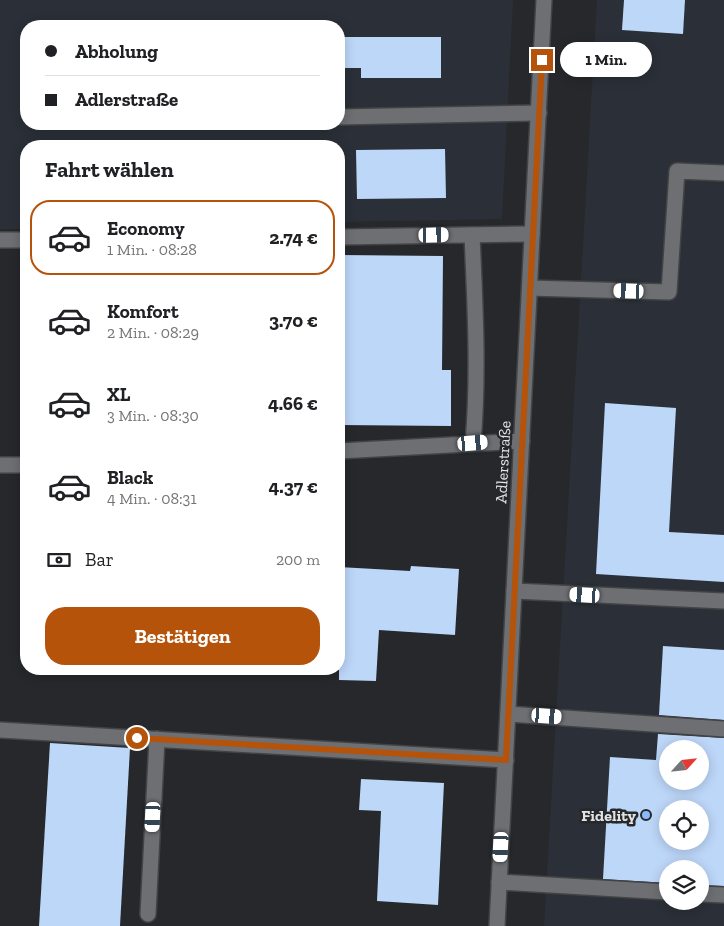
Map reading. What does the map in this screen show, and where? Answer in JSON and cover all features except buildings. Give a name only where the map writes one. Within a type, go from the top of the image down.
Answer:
[{"type":"street","name":"Adlerstraße","points":[[497,926],[544,0]]},
{"type":"street","points":[[345,117],[539,113]]},
{"type":"street","points":[[530,288],[669,292],[676,170],[724,173]]},
{"type":"street","points":[[345,237],[532,234]]},
{"type":"street","points":[[472,235],[477,357],[477,403],[473,443]]},
{"type":"street","points":[[0,240],[20,240]]},
{"type":"street","points":[[345,451],[522,440]]},
{"type":"street","points":[[0,465],[20,465]]},
{"type":"street","points":[[514,591],[724,601]]},
{"type":"street","points":[[508,714],[724,728]]},
{"type":"street","points":[[0,730],[506,760]]},
{"type":"street","points":[[148,914],[157,739]]},
{"type":"street","points":[[499,882],[659,891]]},
{"type":"street","points":[[709,895],[724,896]]},
{"type":"shaded area","points":[[0,0],[513,0],[502,219],[345,222],[345,140],[20,140],[20,229],[0,229]]},
{"type":"shaded area","points":[[597,0],[724,0],[724,926],[544,926]]},
{"type":"place","name":"Fidelity","points":[[646,815]]},
{"type":"route","points":[[137,738],[506,760],[542,60]]}]
